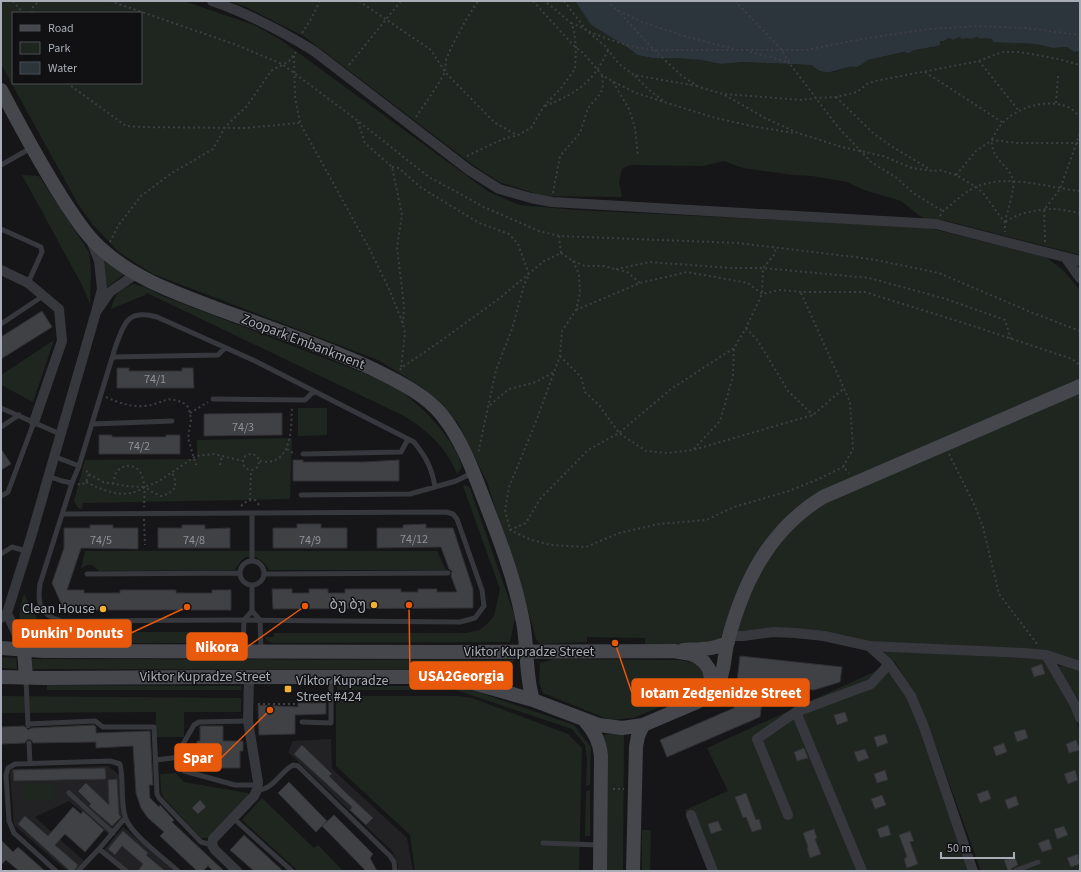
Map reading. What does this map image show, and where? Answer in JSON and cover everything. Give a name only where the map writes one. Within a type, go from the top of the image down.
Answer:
[{"type":"main road","name":"Zoopark Embankment","points":[[1,90],[32,148],[65,202],[89,237],[104,252],[136,274],[170,290],[348,358],[398,373],[441,413],[457,435],[506,558],[520,608],[526,637],[528,679],[533,700]]},
{"type":"main road","points":[[707,696],[718,685],[723,672],[729,639],[738,606],[749,580],[783,529],[808,506],[823,496],[1080,386]]},
{"type":"main road","points":[[674,651],[721,646],[729,639]]},
{"type":"main road","name":"Viktor Kupradze Street","points":[[1,648],[24,650],[261,652],[674,651],[691,654],[704,662],[709,669],[712,683],[707,696],[697,702],[643,725],[633,728],[615,728],[585,721],[533,700],[452,677],[1,677]]},
{"type":"main road","points":[[24,650],[26,678]]},
{"type":"main road","points":[[585,721],[596,736],[600,746],[600,871]]},
{"type":"main road","points":[[633,871],[636,747],[638,736],[643,725]]},
{"type":"street","points":[[212,1],[249,15],[276,28],[314,51],[458,161],[499,189],[552,202],[936,224],[1080,261]]},
{"type":"street","points":[[24,650],[4,616],[26,551],[102,289],[99,260],[89,237]]},
{"type":"street","points":[[1065,257],[1080,278]]},
{"type":"street","points":[[1,270],[28,283],[59,309],[62,341],[34,422]]},
{"type":"street","points":[[96,312],[110,292],[136,274]]},
{"type":"street","points":[[729,639],[774,632],[795,633],[824,636],[869,646],[1016,652],[1046,656],[1080,666]]},
{"type":"street","points":[[869,646],[889,664],[911,696],[924,727],[973,871]]},
{"type":"street","points":[[1046,656],[1075,705],[1080,718]]},
{"type":"street","points":[[788,815],[758,739],[796,712],[871,684],[889,664]]},
{"type":"street","points":[[232,869],[212,845],[214,839],[254,796],[257,787],[248,721],[249,677]]},
{"type":"street","points":[[796,712],[862,871]]},
{"type":"street","points":[[691,815],[713,871]]},
{"type":"lane","points":[[1,165],[32,148]]},
{"type":"lane","points":[[1,229],[41,247],[42,252],[28,283]]},
{"type":"lane","points":[[1,324],[44,295]]},
{"type":"lane","points":[[62,514],[446,512],[453,514],[457,519],[482,590],[484,606],[475,618],[460,622],[260,620],[61,621],[51,618],[44,612],[39,602],[38,594],[40,584],[62,514],[72,483],[79,466],[123,326],[128,319],[140,314],[157,317],[252,360],[414,442],[422,452],[433,471],[435,487]]},
{"type":"lane","points":[[113,356],[218,355],[225,348]]},
{"type":"lane","points":[[213,399],[305,400],[314,391]]},
{"type":"lane","points":[[1,408],[60,434]]},
{"type":"lane","points":[[1,427],[19,415]]},
{"type":"lane","points":[[92,424],[172,421]]},
{"type":"lane","points":[[1,496],[8,492],[34,422]]},
{"type":"lane","points":[[303,454],[401,452],[408,439]]},
{"type":"lane","points":[[53,456],[79,466]]},
{"type":"lane","points":[[301,495],[410,494],[456,481],[473,473]]},
{"type":"lane","points":[[48,476],[72,483]]},
{"type":"lane","points":[[252,513],[252,561]]},
{"type":"lane","points":[[1,554],[12,547],[26,551]]},
{"type":"lane","points":[[252,561],[259,563],[262,566],[265,574],[259,584],[252,586],[244,583],[240,570],[245,563],[252,561]]},
{"type":"lane","points":[[87,574],[240,573]]},
{"type":"lane","points":[[265,574],[448,573]]},
{"type":"lane","points":[[252,586],[252,610],[260,620],[261,652]]},
{"type":"lane","points":[[243,651],[244,620],[252,610]]},
{"type":"lane","points":[[302,722],[331,723],[331,677]]},
{"type":"lane","points":[[26,678],[28,725],[95,721],[103,727],[154,727],[157,794],[159,798],[201,842],[212,845]]},
{"type":"lane","points":[[248,721],[199,722],[194,725],[180,751],[180,765],[184,771],[235,785],[266,789],[286,768],[293,765],[298,766],[390,856],[394,862],[395,871]]},
{"type":"lane","points":[[29,743],[30,763]]},
{"type":"lane","points":[[156,760],[180,757]]},
{"type":"lane","points":[[56,871],[14,833],[9,821],[6,775],[8,768],[15,764],[110,761],[120,764],[122,772],[125,818],[135,833],[178,871]]},
{"type":"lane","points":[[69,793],[113,833]]},
{"type":"lane","points":[[78,871],[125,818]]},
{"type":"lane","points":[[233,818],[292,871]]},
{"type":"lane","points":[[543,843],[600,845]]},
{"type":"lane","points":[[99,849],[126,871]]},
{"type":"lane","points":[[1015,871],[1038,862]]},
{"type":"path","points":[[13,1],[22,12]]},
{"type":"path","points":[[32,12],[33,7],[39,1]]},
{"type":"path","points":[[110,1],[142,12]]},
{"type":"path","points":[[104,252],[118,226],[141,196],[172,173],[213,149],[225,127],[247,106],[272,71],[289,61],[294,56],[297,50],[298,41],[311,20],[320,1]]},
{"type":"path","points":[[358,1],[387,19],[431,50],[445,72],[495,124],[518,136]]},
{"type":"path","points":[[343,73],[358,52],[401,1]]},
{"type":"path","points":[[410,124],[425,105],[445,72],[446,60],[451,48],[478,1]]},
{"type":"path","points":[[533,1],[602,75],[636,93],[712,117],[751,126],[798,133]]},
{"type":"path","points":[[545,1],[571,23],[587,31],[618,42],[643,49],[654,50],[806,50],[862,39],[929,29],[977,26],[1026,28],[1080,35]]},
{"type":"path","points":[[564,1],[587,31],[608,50],[619,64],[668,104]]},
{"type":"path","points":[[607,1],[654,50],[682,76],[700,87]]},
{"type":"path","points":[[736,1],[782,50],[790,64],[838,127],[861,151],[872,162],[897,178],[913,193],[943,211]]},
{"type":"path","points":[[617,10],[642,22],[690,38],[784,60],[790,64]]},
{"type":"path","points":[[142,12],[234,44],[282,64],[429,177],[484,207],[539,231],[559,236],[738,243],[871,259],[939,273],[1033,313],[1080,331]]},
{"type":"path","points":[[458,161],[503,139],[518,136],[531,128],[544,106],[561,88],[575,69],[576,48],[574,30],[571,23]]},
{"type":"path","points":[[544,106],[563,99],[580,89],[598,69],[608,50]]},
{"type":"path","points":[[723,94],[795,99],[836,97],[858,92],[868,84],[875,81],[978,60],[1002,52],[1020,52],[1058,59],[1080,66]]},
{"type":"path","points":[[294,56],[295,97],[300,123],[369,248],[390,292],[403,324],[405,333],[398,373]]},
{"type":"path","points":[[978,60],[1019,111]]},
{"type":"path","points":[[925,72],[1002,122]]},
{"type":"path","points":[[552,202],[560,156],[580,133],[588,108],[601,93],[603,85],[602,75]]},
{"type":"path","points":[[634,76],[700,87],[723,94],[765,118],[798,133],[842,147],[883,156],[912,168],[933,171],[940,170],[956,175],[976,187],[984,194],[1005,223]]},
{"type":"path","points":[[1056,103],[1058,76]]},
{"type":"path","points":[[612,81],[629,109],[635,128],[638,156]]},
{"type":"path","points":[[68,84],[126,126],[245,128],[300,123]]},
{"type":"path","points":[[836,97],[873,133],[891,146],[933,171]]},
{"type":"path","points":[[956,175],[976,151],[992,140],[1002,122],[1027,107],[1056,103],[1068,106],[1080,117]]},
{"type":"path","points":[[358,121],[365,143],[392,167],[399,168],[420,187],[479,223],[509,234],[518,244],[528,275],[512,329],[496,370],[473,473]]},
{"type":"path","points":[[1046,252],[1044,210],[1060,189],[1079,143],[1080,133]]},
{"type":"path","points":[[992,140],[1017,143],[1079,143]]},
{"type":"path","points":[[992,140],[995,155],[1010,172],[1013,182],[1005,223],[1006,241]]},
{"type":"path","points":[[392,167],[402,215],[397,248],[404,305],[403,324]]},
{"type":"path","points":[[936,224],[943,211],[976,187],[998,181],[1042,184],[1060,189],[1080,191]]},
{"type":"path","points":[[1005,223],[1010,218],[1023,213],[1044,210],[1054,209],[1080,213]]},
{"type":"path","points":[[559,236],[561,253],[573,261],[585,266],[604,266],[627,272],[640,283]]},
{"type":"path","points":[[510,530],[526,523],[540,499],[588,450],[619,433],[671,389],[734,348],[746,328],[762,294],[763,268],[774,255],[776,248]]},
{"type":"path","points":[[398,373],[528,275],[544,261],[561,253]]},
{"type":"path","points":[[510,530],[505,510],[509,487],[535,424],[560,356],[562,331],[576,310],[580,293],[579,274],[573,261]]},
{"type":"path","points":[[616,269],[650,262],[731,268],[763,268],[869,278],[896,284],[946,299],[1005,320],[1011,339]]},
{"type":"path","points":[[576,310],[640,283],[687,272],[748,283],[762,294]]},
{"type":"path","points":[[762,294],[780,290],[801,292],[865,292],[1011,339],[1072,360],[1080,365]]},
{"type":"path","points":[[510,530],[529,539],[550,545],[586,547],[619,534],[659,524],[706,520],[734,507],[789,490],[821,478],[843,467],[853,449],[850,402],[801,292]]},
{"type":"path","points":[[746,328],[758,341],[788,391],[813,415]]},
{"type":"path","points":[[693,450],[720,421],[733,376],[734,348]]},
{"type":"path","points":[[560,356],[581,377],[586,392],[599,405],[619,433],[646,451],[667,453],[693,450],[813,415],[844,388]]},
{"type":"path","points":[[489,406],[509,389],[536,382],[554,372]]},
{"type":"path","points":[[190,414],[213,399]]},
{"type":"path","points":[[243,461],[246,456],[251,454],[256,455],[260,461],[269,462],[278,459],[287,448],[292,400]]},
{"type":"path","points":[[944,444],[974,504],[983,527],[999,594],[1046,656]]},
{"type":"path","points":[[287,448],[294,453],[303,454]]},
{"type":"path","points":[[86,482],[113,493],[129,494],[137,492],[196,456],[214,454],[243,461]]},
{"type":"path","points":[[220,465],[222,455]]},
{"type":"path","points":[[243,461],[244,466],[251,470]]},
{"type":"path","points":[[251,470],[256,468],[260,461]]},
{"type":"path","points":[[113,484],[115,475],[127,465],[135,467],[142,474],[145,487],[145,545]]},
{"type":"path","points":[[843,467],[857,482]]},
{"type":"path","points":[[250,500],[251,470]]},
{"type":"path","points":[[89,474],[103,482],[145,487],[161,496],[168,494],[175,488],[175,480],[172,472]]},
{"type":"path","points":[[240,513],[241,506],[250,500],[255,500],[259,504],[261,513]]},
{"type":"path","points":[[249,704],[296,704]]},
{"type":"path","points":[[609,789],[627,789]]},
{"type":"shaded area","points":[[331,739],[332,769],[407,838],[413,871],[398,871],[398,865],[392,851],[288,752],[293,741]]},
{"type":"shaded area","points":[[108,766],[119,775],[123,818],[109,835],[69,801],[35,817],[84,861],[75,871],[67,871],[14,825],[10,772],[12,769]]},
{"type":"shaded area","points":[[123,827],[174,871],[128,871],[103,851]]},
{"type":"green space","points":[[1,1],[184,1],[254,25],[281,40],[489,192],[519,205],[577,210],[925,227],[1046,257],[1063,270],[1080,290],[1080,381],[793,510],[768,536],[718,641],[707,644],[645,644],[645,638],[587,637],[587,642],[540,644],[536,639],[525,599],[487,482],[458,423],[441,403],[422,387],[378,360],[153,274],[120,253],[93,225],[78,204],[1,64]]},
{"type":"green space","points":[[229,1],[575,1],[591,25],[627,47],[637,55],[652,58],[701,60],[721,64],[743,62],[813,65],[816,69],[834,72],[868,60],[931,48],[939,41],[944,41],[949,38],[953,40],[960,37],[971,39],[978,37],[1014,43],[1035,44],[1053,48],[1067,47],[1074,52],[1080,51],[1080,255],[947,221],[924,219],[901,201],[864,190],[847,182],[812,176],[743,168],[724,161],[703,166],[630,165],[622,169],[619,182],[622,197],[543,196],[499,182],[473,165],[305,37],[246,7]]},
{"type":"green space","points":[[22,175],[39,176],[89,252],[91,268],[90,304],[82,285]]},
{"type":"green space","points":[[103,256],[126,273],[106,288]]},
{"type":"green space","points":[[133,284],[145,287],[160,295],[371,376],[397,389],[413,401],[439,427],[459,457],[462,467],[457,474],[448,456],[435,440],[421,427],[404,416],[147,293],[111,309],[118,293],[124,288]]},
{"type":"green space","points":[[54,340],[33,402],[1,385],[1,375]]},
{"type":"green space","points":[[1080,393],[1080,661],[867,642],[847,636],[802,630],[736,634],[740,619],[768,556],[787,533],[811,511],[853,488]]},
{"type":"green space","points":[[298,408],[327,408],[327,435],[298,436]]},
{"type":"green space","points":[[292,438],[290,499],[83,503],[82,509],[78,508],[74,501],[85,460],[197,459],[197,440]]},
{"type":"green space","points":[[466,485],[470,488],[514,614],[515,619],[510,642],[276,643],[266,640],[265,637],[274,637],[274,633],[467,633],[479,630],[487,624],[494,616],[500,589],[463,486]]},
{"type":"green space","points":[[85,551],[437,551],[446,570],[269,570],[258,558],[251,556],[243,559],[235,570],[99,571],[92,565],[87,565],[81,569]]},
{"type":"green space","points":[[24,594],[40,624],[52,632],[230,632],[231,637],[239,637],[234,643],[36,643],[24,632],[20,623],[20,608]]},
{"type":"green space","points":[[884,652],[1043,659],[1071,708],[1080,731],[1080,871],[981,871],[931,733],[918,702],[895,662],[885,655]]},
{"type":"green space","points":[[1,657],[16,658],[17,669],[1,668]]},
{"type":"green space","points":[[32,659],[514,660],[510,683],[476,672],[456,670],[32,669]]},
{"type":"green space","points":[[554,659],[680,660],[699,664],[707,680],[703,690],[633,718],[610,720],[543,693],[539,683],[540,663]]},
{"type":"green space","points":[[1064,665],[1080,669],[1080,703],[1058,669],[1059,666]]},
{"type":"green space","points":[[887,666],[907,697],[919,724],[970,871],[709,871],[685,810],[728,791],[707,748]]},
{"type":"green space","points":[[47,685],[241,686],[241,690],[47,690]]},
{"type":"green space","points":[[337,686],[449,686],[449,690],[337,690]]},
{"type":"green space","points":[[456,686],[461,686],[574,725],[591,747],[590,785],[586,786],[587,759],[585,745],[572,729],[456,690]]},
{"type":"green space","points":[[1,696],[241,698],[241,712],[184,712],[184,737],[156,737],[156,712],[1,713]]},
{"type":"green space","points":[[336,696],[458,696],[472,698],[568,734],[582,748],[579,871],[415,871],[410,835],[336,766]]},
{"type":"green space","points":[[615,733],[624,735],[623,871],[603,871],[603,735]]},
{"type":"green space","points":[[176,773],[184,782],[248,793],[248,799],[211,836],[201,838],[163,797],[161,791],[160,774]]},
{"type":"green space","points":[[22,783],[54,784],[54,800],[22,800]]},
{"type":"green space","points":[[590,790],[590,836],[585,836],[586,791]]},
{"type":"green space","points":[[262,798],[314,848],[318,845],[343,871],[298,871],[242,820]]},
{"type":"green space","points":[[642,830],[651,830],[650,871],[642,871]]},
{"type":"water","points":[[575,1],[1080,1],[1080,51],[1074,52],[1067,47],[1053,48],[1035,44],[993,42],[992,39],[980,39],[978,37],[962,39],[960,37],[953,40],[949,38],[944,41],[940,41],[940,45],[909,53],[904,52],[868,60],[857,67],[851,66],[829,72],[818,70],[812,65],[743,62],[721,64],[701,60],[652,58],[637,55],[627,47],[591,25]]},
{"type":"building","points":[[42,311],[52,327],[1,359],[1,337]]},
{"type":"building","points":[[117,368],[129,368],[129,371],[182,371],[182,368],[193,368],[194,388],[117,388]]},
{"type":"building","points":[[282,413],[282,435],[204,436],[204,414]]},
{"type":"building","points":[[99,435],[112,435],[112,437],[166,437],[166,435],[180,435],[180,454],[99,454]]},
{"type":"building","points":[[1,449],[11,464],[1,470]]},
{"type":"building","points":[[293,460],[303,460],[303,462],[364,462],[399,460],[399,481],[293,481]]},
{"type":"building","points":[[297,524],[321,524],[321,528],[347,528],[347,548],[273,548],[273,528],[297,528]]},
{"type":"building","points":[[426,524],[426,528],[453,528],[473,589],[473,608],[273,609],[272,589],[292,589],[292,593],[309,593],[309,589],[328,589],[328,593],[345,593],[345,589],[401,589],[401,592],[418,592],[418,589],[437,589],[437,592],[457,592],[451,576],[452,571],[449,569],[441,547],[377,548],[377,528],[403,528],[403,525]]},
{"type":"building","points":[[90,525],[113,525],[113,528],[138,528],[138,549],[81,548],[67,590],[84,590],[84,593],[120,593],[120,590],[176,590],[176,593],[212,593],[212,590],[231,590],[231,610],[64,610],[52,583],[64,548],[64,528],[90,528]]},
{"type":"building","points":[[182,525],[205,525],[205,529],[230,528],[230,548],[158,548],[158,528],[182,528]]},
{"type":"building","points":[[740,656],[842,667],[840,682],[814,690],[764,685],[760,717],[667,757],[660,740],[734,708]]},
{"type":"building","points":[[1042,664],[1045,674],[1034,677],[1031,668]]},
{"type":"building","points":[[298,703],[326,703],[326,714],[295,715],[295,734],[259,735],[258,705],[298,707]]},
{"type":"building","points":[[845,712],[848,721],[837,725],[834,715]]},
{"type":"building","points":[[94,725],[96,727],[96,733],[150,731],[153,785],[149,785],[150,798],[159,807],[160,805],[174,820],[172,822],[224,871],[213,871],[208,866],[203,871],[197,871],[160,836],[164,832],[148,818],[141,808],[136,793],[133,746],[96,748],[96,742],[33,743],[29,739],[25,743],[1,744],[1,727],[24,726],[28,730],[31,728]]},
{"type":"building","points":[[200,726],[223,726],[223,741],[243,741],[243,751],[240,751],[240,768],[218,768],[218,751],[197,751],[197,741],[200,741]]},
{"type":"building","points":[[1025,729],[1028,738],[1017,742],[1014,732]]},
{"type":"building","points":[[885,734],[888,743],[877,747],[874,737]]},
{"type":"building","points":[[1076,740],[1080,750],[1069,753],[1066,744]]},
{"type":"building","points":[[1004,743],[1007,752],[996,756],[993,747]]},
{"type":"building","points":[[302,745],[332,774],[329,776],[373,818],[366,825],[350,810],[352,807],[294,754]]},
{"type":"building","points":[[804,748],[808,758],[797,761],[794,752]]},
{"type":"building","points":[[865,749],[869,758],[858,762],[854,752]]},
{"type":"building","points":[[105,768],[106,779],[14,781],[13,770]]},
{"type":"building","points":[[885,770],[888,780],[877,783],[874,774]]},
{"type":"building","points":[[1075,770],[1078,780],[1068,784],[1064,774]]},
{"type":"building","points":[[117,779],[119,815],[121,817],[112,826],[89,806],[91,804],[78,791],[86,783],[109,805],[108,780]]},
{"type":"building","points":[[289,782],[327,821],[316,832],[278,793]]},
{"type":"building","points":[[988,790],[991,799],[980,803],[977,794]]},
{"type":"building","points":[[746,793],[756,820],[759,819],[762,829],[752,832],[746,817],[743,818],[735,797]]},
{"type":"building","points":[[882,795],[886,805],[875,809],[871,799]]},
{"type":"building","points":[[1016,796],[1019,805],[1008,809],[1005,800]]},
{"type":"building","points":[[200,800],[206,807],[198,814],[192,808]]},
{"type":"building","points":[[73,807],[81,814],[83,811],[104,830],[85,852],[65,834],[55,845],[78,865],[74,871],[70,871],[18,824],[25,816],[48,836]]},
{"type":"building","points":[[334,815],[373,854],[370,858],[377,871],[366,871],[322,826]]},
{"type":"building","points":[[718,821],[722,830],[711,834],[708,824]]},
{"type":"building","points":[[888,825],[891,835],[880,838],[877,829]]},
{"type":"building","points":[[1064,826],[1068,835],[1057,839],[1054,829]]},
{"type":"building","points":[[814,829],[817,838],[815,839],[821,854],[810,858],[803,833]]},
{"type":"building","points":[[123,831],[148,853],[146,855],[165,871],[138,871],[143,864],[122,846],[115,855],[108,849]]},
{"type":"building","points":[[910,831],[914,841],[910,842],[918,864],[907,868],[904,859],[907,857],[899,835]]},
{"type":"building","points":[[244,835],[283,871],[254,871],[230,850]]},
{"type":"building","points":[[1049,839],[1052,849],[1042,852],[1038,843]]},
{"type":"building","points":[[1,840],[13,852],[18,847],[45,871],[19,871],[6,860],[1,865]]},
{"type":"building","points":[[1078,854],[1080,864],[1071,867],[1067,858]]},
{"type":"building","points":[[1015,857],[1018,865],[1012,868],[1011,871],[1008,871],[1004,860]]},
{"type":"place","name":"ბუ ბუ","points":[[374,605]]},
{"type":"place","name":"USA2Georgia","points":[[409,605]]},
{"type":"place","name":"Nikora","points":[[305,606]]},
{"type":"place","name":"Dunkin' Donuts","points":[[187,607]]},
{"type":"place","name":"Clean House","points":[[103,609]]},
{"type":"place","name":"Iotam Zedgenidze Street","points":[[615,643]]},
{"type":"place","name":"Viktor Kupradze Street #424","points":[[288,689]]},
{"type":"place","name":"Spar","points":[[270,710]]}]
